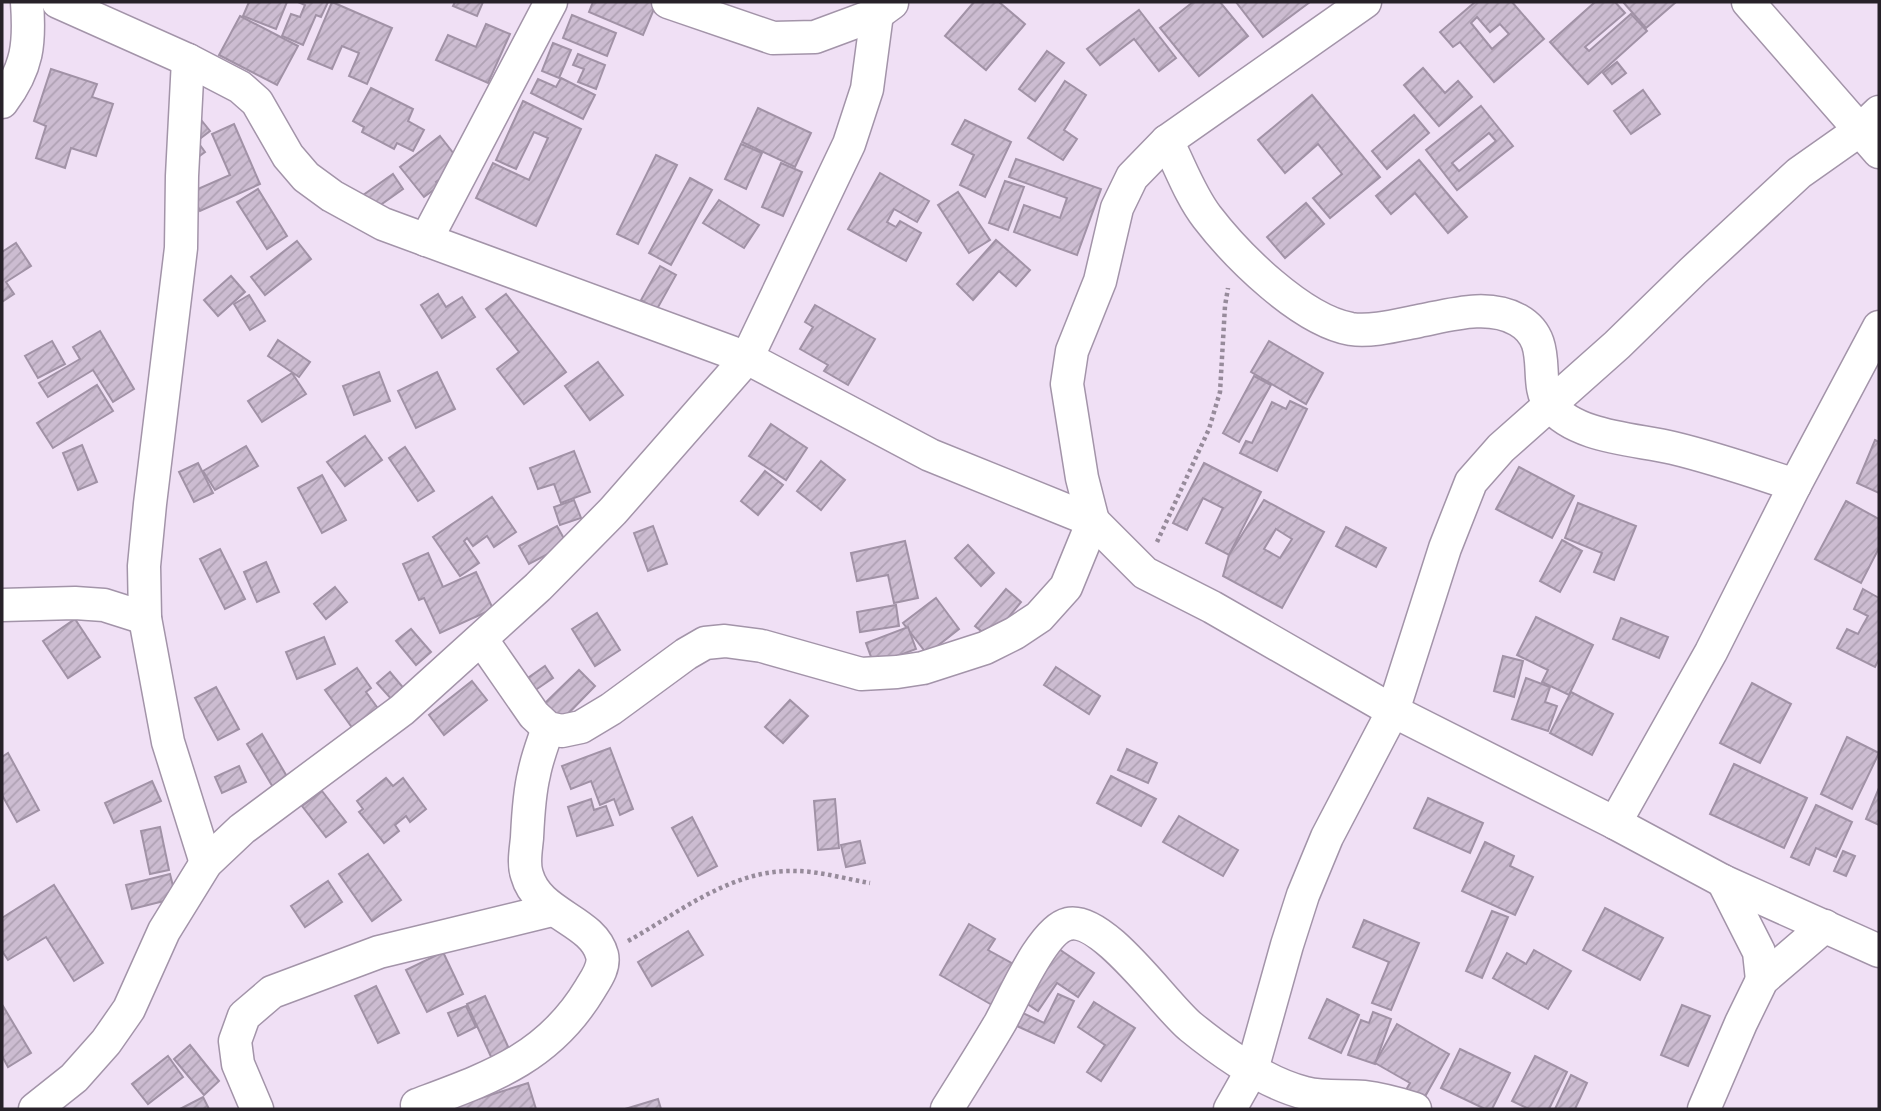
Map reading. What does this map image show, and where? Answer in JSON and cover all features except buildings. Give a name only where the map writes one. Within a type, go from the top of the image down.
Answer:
[{"type":"street","points":[[2,102],[24,63],[30,36],[27,2]]},
{"type":"street","points":[[58,2],[188,60],[240,87],[257,102],[288,156],[306,177],[332,196],[383,224],[747,358],[930,455],[1093,521],[1145,573],[1212,607],[1393,711],[1615,823],[1723,881],[1825,926],[1872,940]]},
{"type":"street","points":[[426,240],[551,2]]},
{"type":"street","points":[[668,2],[773,37],[815,37],[885,8]]},
{"type":"street","points":[[482,640],[534,715],[548,728],[562,731],[581,727],[611,709],[686,653],[705,643],[725,641],[762,646],[862,674],[923,668],[985,648],[1039,617],[1066,587],[1093,521],[1082,478],[1067,384],[1072,351],[1101,281],[1117,208],[1132,177],[1167,141],[1365,2]]},
{"type":"street","points":[[1230,1109],[1252,1070],[1303,895],[1327,837],[1393,711],[1449,538],[1471,482],[1501,448],[1618,345],[1799,173],[1873,131],[1748,2]]},
{"type":"street","points":[[35,1109],[74,1078],[129,1009],[164,930],[206,863],[242,829],[402,710],[482,640],[613,510],[747,358],[849,144],[867,89],[885,8]]},
{"type":"street","points":[[188,60],[181,248],[144,565],[145,618],[168,742],[206,863]]},
{"type":"street","points":[[1167,141],[1206,216],[1279,292],[1320,319],[1352,329],[1385,327],[1470,311],[1517,319],[1533,332],[1541,353],[1543,380],[1549,404],[1567,420],[1605,435],[1673,448],[1795,485]]},
{"type":"street","points":[[1615,823],[1711,652],[1879,327]]},
{"type":"street","points":[[2,605],[94,604],[145,618]]},
{"type":"street","points":[[417,1105],[495,1074],[535,1051],[573,1016],[601,971],[602,955],[593,939],[572,921],[552,910],[533,890],[526,872],[533,775],[548,728]]},
{"type":"street","points":[[1723,881],[1759,952],[1762,980]]},
{"type":"street","points":[[257,1109],[238,1064],[235,1041],[244,1016],[272,992],[379,952],[552,910]]},
{"type":"street","points":[[947,1109],[1001,1021],[1031,964],[1059,928],[1069,923],[1081,924],[1099,932],[1142,974],[1182,1020],[1252,1070],[1304,1093],[1329,1097],[1365,1097],[1415,1109]]},
{"type":"street","points":[[1704,1109],[1762,980],[1825,926]]},
{"type":"path","points":[[1145,573],[1164,523],[1209,429],[1220,392],[1225,306],[1236,248]]},
{"type":"path","points":[[602,955],[704,897],[732,883],[757,875],[796,870],[870,883]]}]
